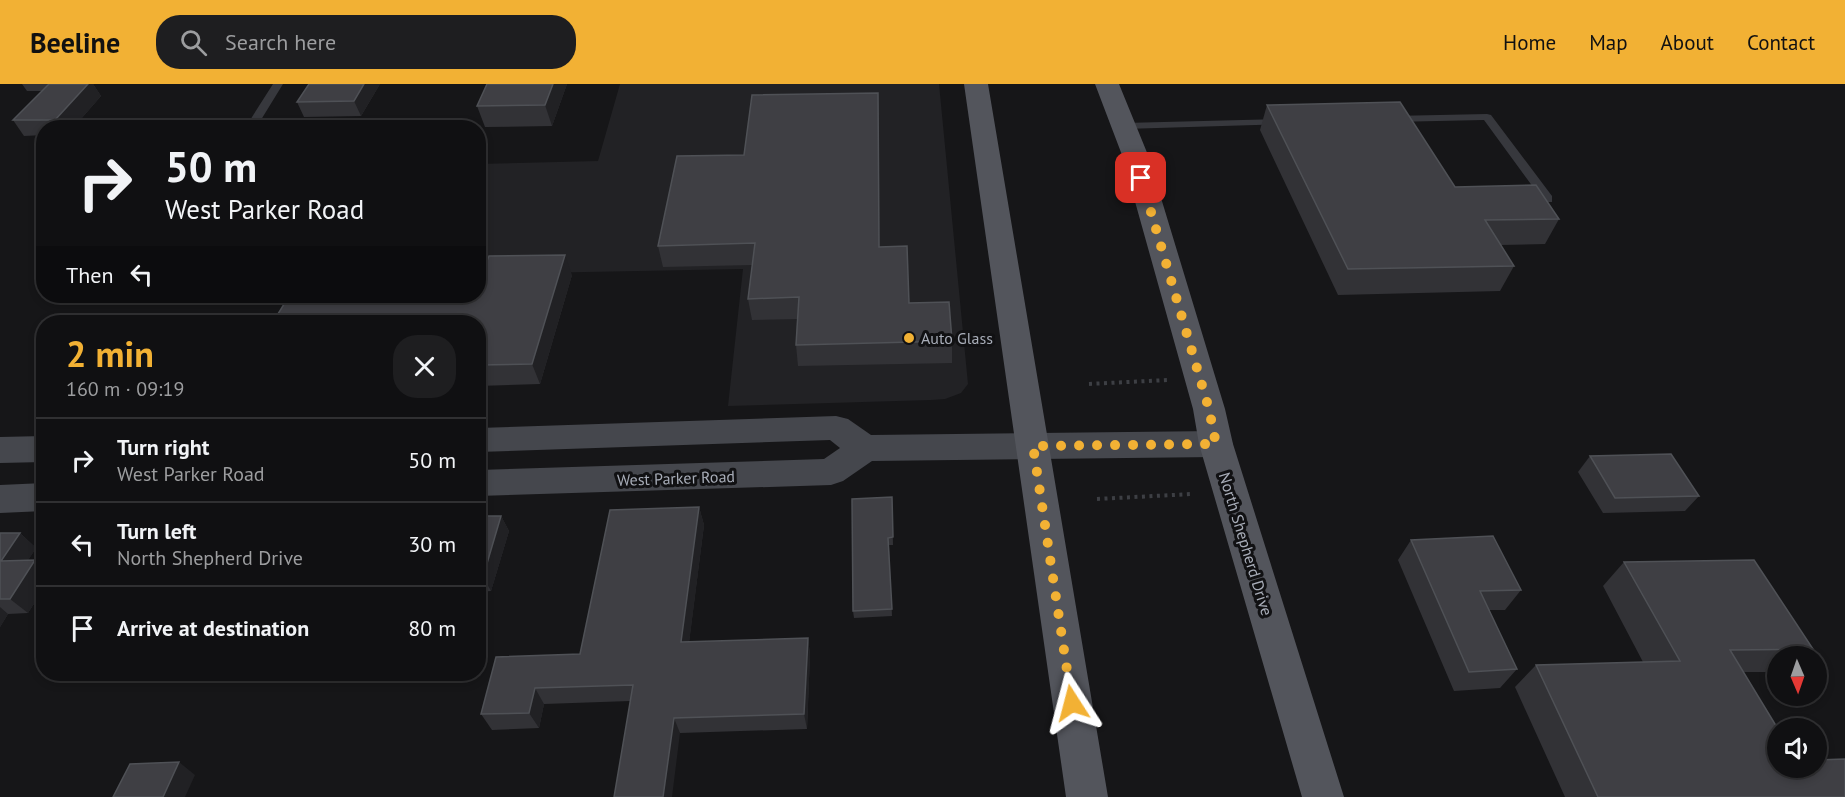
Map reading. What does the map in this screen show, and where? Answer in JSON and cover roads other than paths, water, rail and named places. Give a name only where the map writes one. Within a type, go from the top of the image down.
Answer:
[{"type":"main road","points":[[976,84],[1087,797]]},
{"type":"main road","name":"North Shepherd Drive","points":[[1107,84],[1124,126],[1209,409],[1216,444],[1323,797]]},
{"type":"main road","points":[[486,440],[836,428],[866,448],[1216,444]]},
{"type":"main road","name":"West Parker Road","points":[[486,483],[831,472],[866,448]]},
{"type":"main road","points":[[0,479],[21,450]]},
{"type":"main road","points":[[0,499],[36,497]]},
{"type":"lane","points":[[255,120],[278,84]]},
{"type":"lane","points":[[1382,120],[1487,117],[1548,199]]},
{"type":"lane","points":[[1124,126],[1300,122]]},
{"type":"place","name":"Auto Glass","points":[[909,338]]}]
